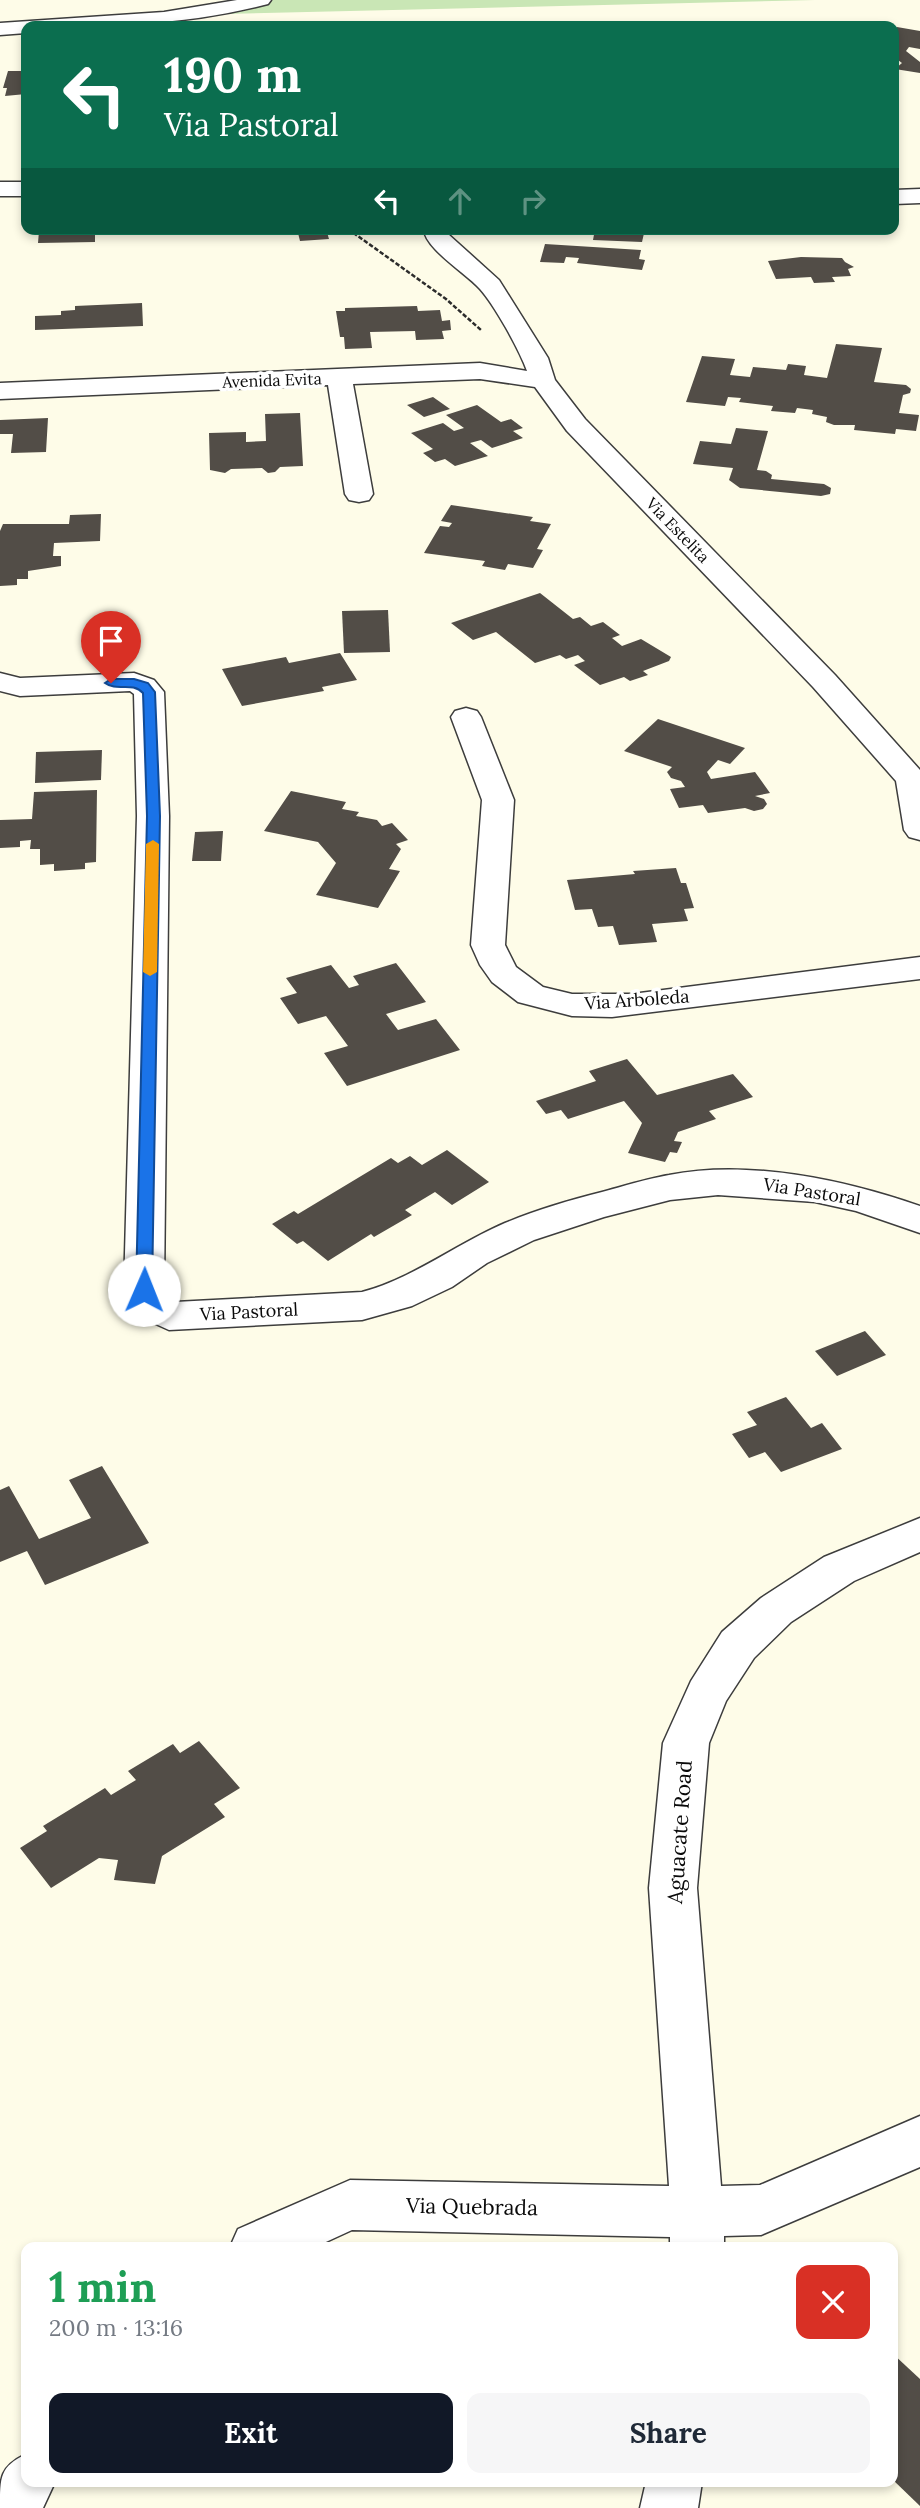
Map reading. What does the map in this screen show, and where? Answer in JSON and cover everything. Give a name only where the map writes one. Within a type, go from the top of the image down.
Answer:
[{"type":"street","points":[[110,21],[176,18],[220,12],[261,0]]},
{"type":"street","points":[[0,29],[21,27]]},
{"type":"street","points":[[0,189],[21,189]]},
{"type":"street","points":[[899,197],[920,196]]},
{"type":"street","name":"Via Estelita","points":[[436,235],[490,285],[535,358],[534,379],[824,681],[911,779],[920,830]]},
{"type":"street","name":"Avenida Evita","points":[[0,391],[480,371],[534,379]]},
{"type":"street","points":[[339,377],[359,494]]},
{"type":"street","name":"Via Pastoral","points":[[0,682],[20,687],[134,682],[149,692],[153,816],[144,1290],[152,1306],[160,1311],[169,1316],[362,1306],[398,1296],[439,1278],[474,1254],[522,1231],[670,1187],[718,1182],[814,1189],[864,1200],[920,1220]]},
{"type":"street","name":"Via Arboleda","points":[[466,717],[498,800],[488,945],[492,962],[506,978],[526,992],[551,1002],[599,1005],[647,1003],[920,968]]},
{"type":"street","name":"Aguacate Road","points":[[697,2229],[673,1888],[686,1743],[707,1694],[738,1645],[776,1610],[839,1569],[920,1534]]},
{"type":"street","name":"Via Quebrada","points":[[268,2242],[350,2205],[697,2229],[761,2210],[920,2140]]},
{"type":"street","points":[[8,2508],[23,2487]]},
{"type":"street","points":[[669,2508],[673,2487]]},
{"type":"path","points":[[356,235],[446,299],[534,379]]},
{"type":"green space","points":[[272,0],[815,0],[226,14]]},
{"type":"building","points":[[899,27],[920,31],[920,49],[909,47],[906,51],[920,62],[920,73],[899,70],[902,63],[899,61]]},
{"type":"building","points":[[8,71],[21,71],[21,94],[5,96],[7,88],[3,88]]},
{"type":"building","points":[[39,235],[95,235],[95,242],[38,243]]},
{"type":"building","points":[[298,235],[328,235],[329,239],[300,241]]},
{"type":"building","points":[[594,235],[644,235],[642,242],[593,240]]},
{"type":"building","points":[[545,244],[641,250],[639,259],[645,260],[642,270],[577,263],[579,258],[566,257],[564,263],[540,262]]},
{"type":"building","points":[[801,257],[842,258],[854,267],[848,269],[851,276],[832,277],[835,282],[814,283],[811,277],[776,279],[768,261]]},
{"type":"building","points":[[142,303],[143,326],[35,330],[35,316],[61,315],[61,311],[75,310],[75,306]]},
{"type":"building","points":[[417,306],[418,311],[440,310],[442,321],[450,320],[451,330],[442,331],[444,339],[416,340],[415,331],[370,332],[372,348],[345,349],[336,311],[345,311],[345,308]]},
{"type":"building","points":[[836,344],[882,348],[874,382],[906,385],[911,389],[910,393],[903,395],[899,413],[919,415],[916,431],[896,429],[895,434],[854,430],[855,425],[834,425],[826,422],[827,417],[812,414],[813,410],[797,408],[795,413],[771,411],[773,406],[739,402],[741,398],[728,397],[725,406],[686,402],[702,356],[735,359],[730,375],[750,377],[753,367],[786,370],[788,364],[806,366],[804,375],[827,378]]},
{"type":"building","points":[[433,397],[450,409],[424,417],[407,405]]},
{"type":"building","points":[[477,405],[501,422],[511,419],[523,428],[513,431],[523,438],[492,448],[481,440],[470,443],[488,456],[455,466],[445,459],[435,462],[423,453],[433,449],[411,433],[443,423],[454,431],[464,428],[446,415]]},
{"type":"building","points":[[300,413],[303,466],[280,467],[275,472],[268,473],[262,468],[231,469],[225,473],[210,470],[209,433],[246,432],[246,442],[266,441],[265,414]]},
{"type":"building","points":[[48,418],[46,452],[11,453],[13,434],[0,434],[0,420]]},
{"type":"building","points":[[736,428],[768,431],[757,470],[766,471],[772,475],[771,479],[824,484],[831,488],[830,494],[821,496],[740,488],[729,480],[733,468],[693,464],[700,441],[731,444]]},
{"type":"building","points":[[451,505],[533,517],[530,521],[551,524],[537,549],[543,550],[533,568],[508,564],[505,570],[482,566],[485,561],[424,553],[440,526],[449,527],[452,523],[441,521]]},
{"type":"building","points":[[101,514],[100,541],[54,543],[53,556],[61,556],[61,566],[28,571],[28,579],[17,579],[17,585],[0,586],[0,531],[3,524],[69,524],[70,515]]},
{"type":"building","points":[[540,593],[573,619],[580,617],[591,626],[603,622],[620,635],[612,638],[622,646],[641,639],[671,657],[669,661],[643,671],[648,675],[630,681],[624,677],[600,685],[574,665],[585,661],[578,655],[566,659],[560,655],[535,663],[496,632],[473,640],[451,623]]},
{"type":"building","points":[[388,610],[390,652],[344,653],[342,611]]},
{"type":"building","points":[[340,653],[357,680],[322,687],[324,691],[242,706],[222,669],[286,657],[289,663]]},
{"type":"building","points":[[658,719],[745,748],[730,764],[718,760],[707,772],[711,779],[755,772],[770,793],[755,796],[764,799],[767,804],[763,809],[754,811],[745,808],[708,813],[703,805],[679,808],[670,789],[685,787],[667,772],[672,767],[624,751]]},
{"type":"building","points":[[102,750],[101,780],[35,783],[36,752]]},
{"type":"building","points":[[97,790],[96,862],[85,863],[85,869],[54,871],[54,864],[40,865],[40,849],[30,849],[31,840],[20,841],[20,847],[0,848],[0,820],[32,819],[34,792]]},
{"type":"building","points":[[291,791],[346,802],[342,809],[359,812],[356,816],[377,820],[382,826],[392,823],[408,840],[396,844],[401,849],[389,869],[400,871],[378,908],[316,895],[336,863],[318,842],[264,831]]},
{"type":"building","points":[[223,831],[221,861],[192,861],[195,832]]},
{"type":"building","points":[[676,868],[681,883],[686,883],[694,908],[684,909],[688,921],[652,924],[657,942],[619,945],[613,926],[598,927],[592,909],[575,910],[567,880],[635,874],[633,871]]},
{"type":"building","points":[[396,963],[426,1002],[386,1014],[398,1030],[436,1019],[460,1050],[347,1086],[324,1053],[348,1046],[326,1016],[298,1024],[280,998],[297,993],[286,978],[331,965],[349,988],[359,985],[353,976]]},
{"type":"building","points":[[627,1059],[657,1095],[733,1074],[753,1097],[709,1111],[716,1119],[678,1132],[674,1141],[682,1142],[677,1153],[670,1152],[665,1162],[628,1153],[642,1123],[624,1101],[568,1119],[561,1110],[546,1114],[536,1101],[596,1081],[589,1071]]},
{"type":"building","points":[[447,1150],[489,1182],[452,1205],[435,1192],[405,1210],[412,1215],[374,1237],[371,1234],[328,1261],[303,1241],[297,1244],[272,1224],[294,1211],[298,1214],[391,1158],[398,1163],[410,1156],[422,1165]]},
{"type":"building","points":[[865,1331],[886,1355],[837,1376],[815,1351]]},
{"type":"building","points":[[786,1397],[811,1428],[822,1423],[842,1449],[781,1472],[765,1452],[749,1458],[732,1434],[757,1425],[747,1412]]},
{"type":"building","points":[[102,1466],[149,1543],[45,1585],[27,1551],[0,1562],[0,1490],[9,1486],[39,1539],[91,1518],[69,1480]]},
{"type":"building","points":[[199,1741],[240,1788],[214,1804],[225,1817],[162,1856],[155,1884],[114,1880],[118,1860],[99,1858],[51,1888],[20,1848],[47,1831],[43,1826],[105,1788],[111,1795],[136,1780],[128,1771],[173,1744],[180,1753]]},
{"type":"building","points":[[898,2359],[920,2379],[920,2506],[898,2485]]},
{"type":"slow traffic","points":[[150,972],[153,844]]},
{"type":"route","points":[[111,683],[134,682],[149,692],[153,816],[144,1290]]}]
